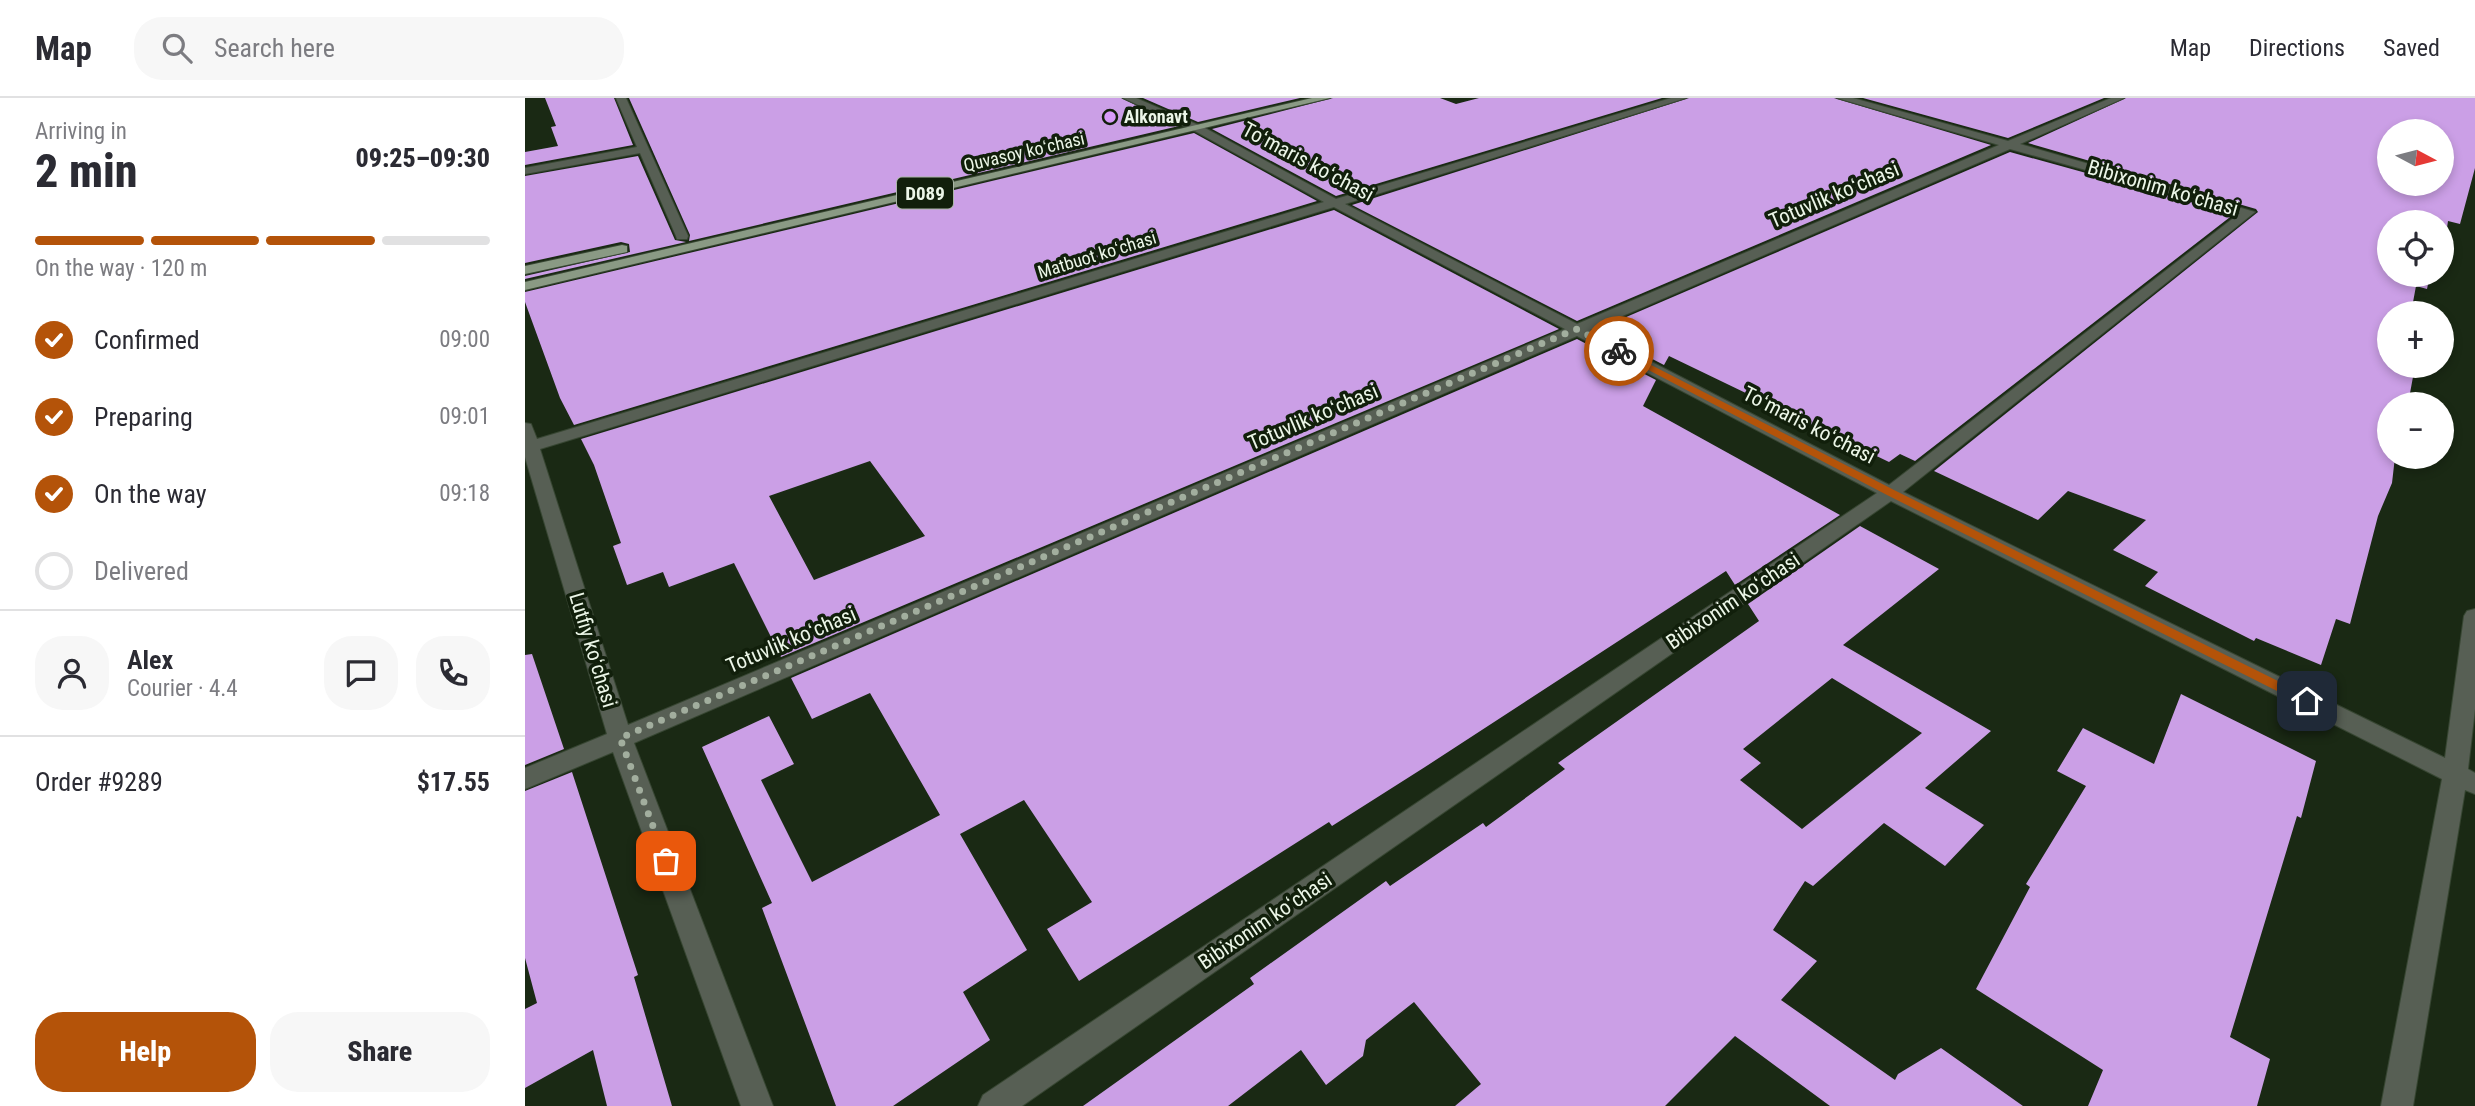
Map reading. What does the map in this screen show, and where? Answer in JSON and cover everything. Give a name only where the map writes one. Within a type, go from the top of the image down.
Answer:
[{"type":"main road","name":"Quvasoy koʻchasi","points":[[525,270],[1276,98]]},
{"type":"main road","name":"Quvasoy koʻchasi","points":[[525,286],[1325,98]]},
{"type":"street","points":[[621,98],[682,236]]},
{"type":"street","name":"Toʻmaris koʻchasi","points":[[1128,98],[1199,129],[1890,493],[2465,779]]},
{"type":"street","name":"Matbuot koʻchasi","points":[[527,441],[1681,98]]},
{"type":"street","points":[[1842,98],[2009,145]]},
{"type":"street","name":"Totuvlik koʻchasi","points":[[525,779],[2119,98]]},
{"type":"street","name":"Bibixonim koʻchasi","points":[[994,1106],[1890,493],[2249,212],[2009,145]]},
{"type":"street","points":[[525,171],[645,149]]},
{"type":"street","name":"Lutfiy koʻchasi","points":[[527,441],[620,738],[757,1106]]},
{"type":"street","points":[[2397,1106],[2465,779],[2475,617]]},
{"type":"building","points":[[545,98],[614,98],[633,145],[525,165],[525,152],[558,146],[551,127],[556,126]]},
{"type":"building","points":[[629,98],[1121,98],[1179,126],[689,241],[690,235]]},
{"type":"building","points":[[1143,98],[1300,98],[1198,122]]},
{"type":"building","points":[[1333,98],[1440,98],[1456,104],[1479,98],[1662,98],[1336,196],[1212,129]]},
{"type":"building","points":[[1689,98],[1834,98],[1991,145],[1577,321],[1352,205]]},
{"type":"building","points":[[1863,98],[2104,98],[2008,138]]},
{"type":"building","points":[[2126,98],[2475,98],[2475,168],[2460,224],[2454,222],[2454,210],[2377,210],[2377,287],[2416,287],[2413,301],[2377,301],[2377,378],[2413,378],[2410,392],[2377,392],[2377,469],[2394,469],[2392,483],[2378,516],[2350,624],[2336,619],[2321,665],[2256,638],[2254,641],[2145,586],[2158,572],[2113,550],[2146,520],[2068,491],[2038,520],[1934,471],[2258,212],[2256,209],[2028,143]]},
{"type":"building","points":[[1194,133],[1317,201],[574,425],[560,398],[525,302],[525,292]]},
{"type":"building","points":[[2010,152],[2234,214],[1915,461],[1900,454],[1889,462],[1669,356],[1664,365],[1596,330]]},
{"type":"building","points":[[638,156],[675,240],[686,242],[525,279],[525,276],[630,252],[629,244],[621,242],[525,263],[525,176]]},
{"type":"building","points":[[1334,210],[1559,329],[781,657],[734,563],[669,587],[663,572],[627,585],[613,546],[621,543],[594,465],[581,439]],"holes":[[[870,461],[925,536],[814,580],[769,496]]]},
{"type":"building","points":[[1577,339],[1656,380],[1643,406],[1840,515],[1735,585],[1726,571],[1332,826],[1329,822],[1079,981],[1047,929],[1092,902],[1024,800],[960,834],[1027,950],[963,992],[990,1040],[893,1106],[836,1106],[762,908],[772,903],[702,747],[769,716],[794,764],[761,780],[812,882],[940,815],[870,693],[812,719],[791,678]]},
{"type":"building","points":[[1860,526],[1939,569],[1843,645],[1991,731],[1925,788],[1984,825],[1945,866],[1884,823],[1813,886],[1805,881],[1773,930],[1817,961],[1781,1000],[1895,1080],[1898,1074],[1941,1048],[2023,1106],[1830,1106],[1735,1036],[1665,1106],[1455,1106],[1481,1084],[1414,1002],[1366,1040],[1363,1056],[1326,1085],[1301,1050],[1228,1106],[1083,1106],[1254,984],[1250,978],[1386,881],[1390,886],[1483,823],[1486,827],[1565,769],[1558,763],[1759,621],[1748,604]],"holes":[[[1832,678],[1922,733],[1802,829],[1740,780],[1761,763],[1743,749]]]},
{"type":"building","points":[[532,654],[564,749],[525,765],[525,655]]},
{"type":"building","points":[[2181,694],[2316,761],[2301,818],[2297,816],[2230,1037],[2270,1059],[2257,1106],[2088,1106],[2103,1070],[1976,989],[2030,887],[2026,884],[2086,786],[2057,771],[2083,728],[2154,764]]},
{"type":"building","points":[[572,772],[638,975],[634,977],[672,1106],[607,1106],[593,1050],[525,1088],[525,1009],[537,1003],[525,958],[525,791]]},
{"type":"way so far","points":[[666,861],[620,738],[1576,329],[1619,351]]},
{"type":"place","name":"Alkonavt","points":[[1110,117]]},
{"type":"route","points":[[1619,351],[1890,493],[2307,701]]}]
